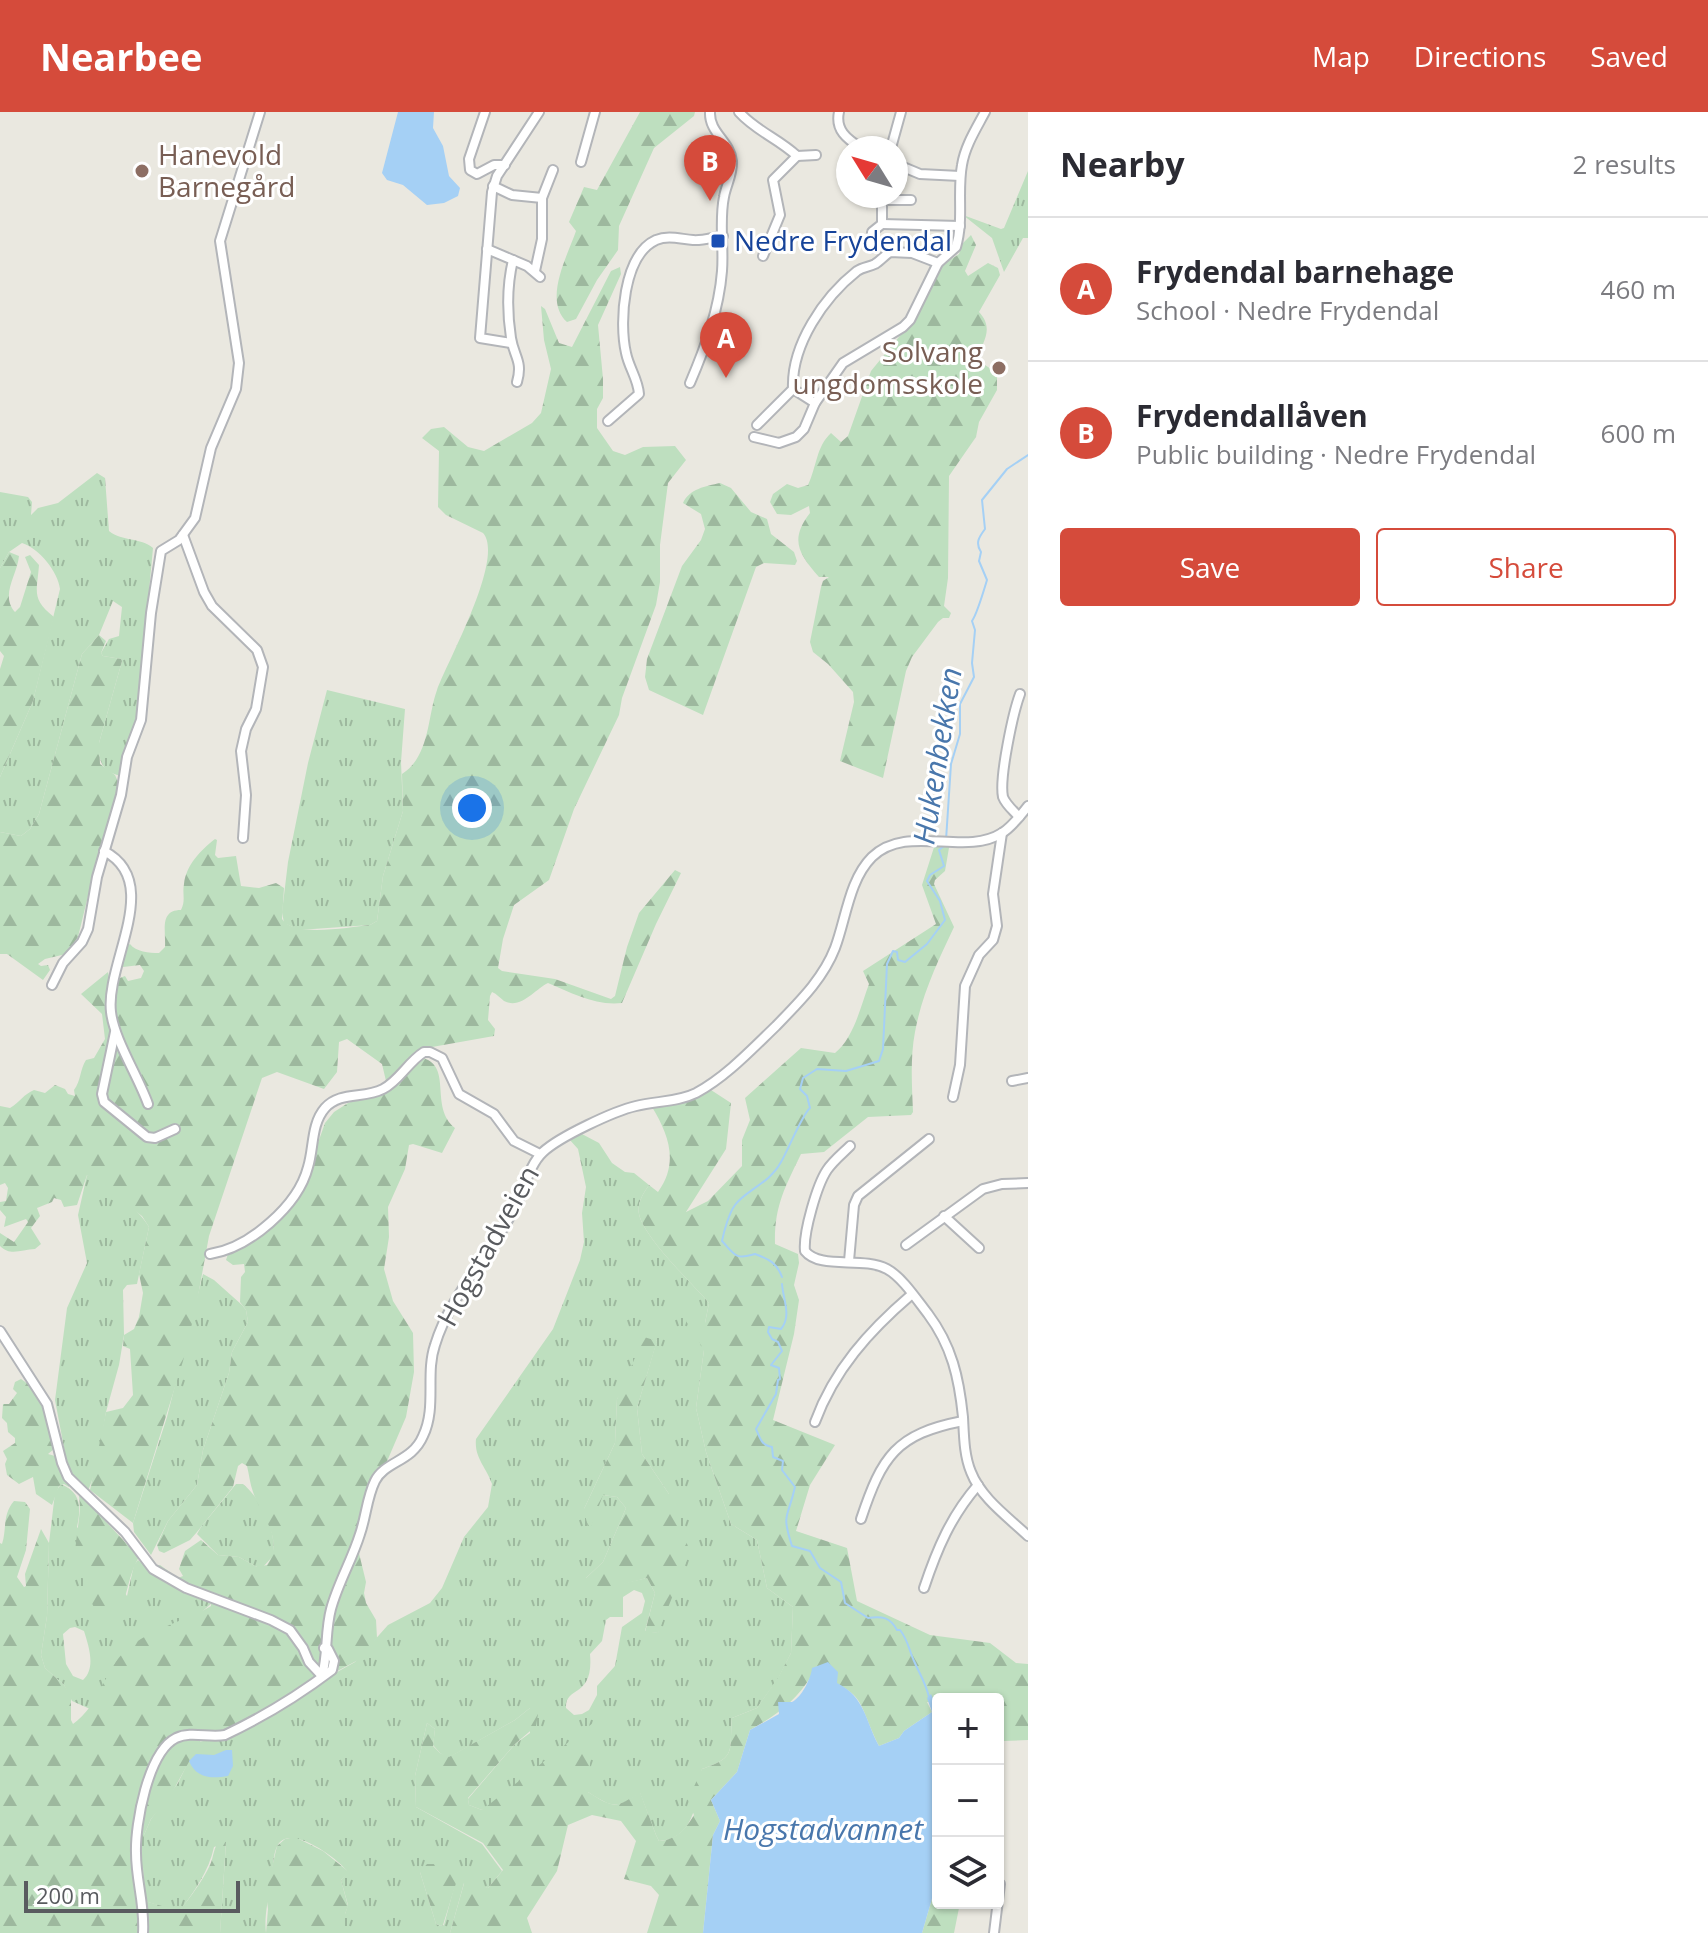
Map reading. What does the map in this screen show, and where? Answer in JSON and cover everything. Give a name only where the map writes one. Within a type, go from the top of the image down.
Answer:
[{"type":"street","points":[[52,985],[63,963],[82,942],[88,929],[104,851],[121,795],[127,757],[141,720],[159,556],[164,547],[183,535],[195,518],[211,448],[236,389],[239,363],[220,241],[260,112]]},
{"type":"street","points":[[485,112],[469,159],[470,170],[477,174],[494,165],[505,165]]},
{"type":"street","points":[[511,343],[480,338],[493,186],[539,112]]},
{"type":"street","points":[[581,162],[595,112]]},
{"type":"street","points":[[690,383],[717,305],[722,272],[723,198],[732,162],[729,152],[713,130],[710,112]]},
{"type":"street","points":[[739,112],[752,126],[787,146],[797,156]]},
{"type":"street","points":[[839,112],[837,123],[846,136]]},
{"type":"street","points":[[894,136],[901,112]]},
{"type":"street","points":[[754,437],[779,443],[796,437],[809,421],[815,403],[850,357],[910,320],[938,263],[956,247],[960,226],[960,176],[965,151],[985,112]]},
{"type":"street","points":[[763,256],[780,215],[773,180],[797,156],[816,155]]},
{"type":"street","points":[[908,169],[920,174],[960,176]]},
{"type":"street","points":[[487,249],[538,274],[542,198],[553,170]]},
{"type":"street","points":[[493,186],[512,195],[542,198]]},
{"type":"street","points":[[882,224],[882,200],[911,200]]},
{"type":"street","points":[[872,248],[872,232],[882,224],[960,226]]},
{"type":"street","points":[[608,421],[639,394],[623,340],[622,304],[640,253],[654,241],[663,238],[694,240],[723,236]]},
{"type":"street","points":[[757,425],[793,389],[794,364],[818,312],[858,271],[878,262],[890,252],[912,253],[938,263]]},
{"type":"street","points":[[513,260],[508,292],[511,343],[520,363],[517,382]]},
{"type":"street","points":[[793,389],[815,403]]},
{"type":"street","points":[[183,535],[212,606],[257,650],[263,667],[256,709],[246,729],[241,751],[246,795],[243,838]]},
{"type":"street","points":[[1019,817],[1008,806],[1003,789],[1009,734],[1020,694]]},
{"type":"street","points":[[953,1097],[960,1065],[965,986],[979,955],[995,935],[997,918],[993,894],[1002,833],[1028,806]]},
{"type":"street","name":"Hogstadveien","points":[[322,1676],[331,1608],[360,1535],[376,1479],[382,1471],[405,1459],[424,1434],[431,1396],[431,1362],[441,1329],[512,1213],[540,1154],[555,1143],[626,1108],[682,1098],[697,1092],[749,1053],[803,998],[823,972],[835,948],[861,872],[872,858],[895,844],[974,841],[1002,833]]},
{"type":"street","points":[[104,851],[123,864],[131,886],[124,946],[111,991],[111,1011],[115,1031],[148,1104]]},
{"type":"street","points":[[115,1031],[102,1094],[104,1102],[147,1137],[155,1138],[175,1129]]},
{"type":"street","points":[[210,1254],[231,1248],[256,1233],[293,1200],[307,1171],[316,1124],[328,1106],[340,1098],[384,1089],[424,1052],[442,1058],[459,1094],[494,1114],[514,1141],[540,1154]]},
{"type":"street","points":[[1012,1081],[1028,1078]]},
{"type":"street","points":[[849,1261],[852,1214],[858,1196],[929,1139]]},
{"type":"street","points":[[850,1146],[827,1170],[820,1185],[804,1246],[809,1256],[816,1259],[867,1262],[885,1268],[937,1328],[952,1355],[959,1382],[967,1460],[978,1485],[1028,1536]]},
{"type":"street","points":[[906,1245],[972,1196],[992,1185],[1028,1183]]},
{"type":"street","points":[[944,1216],[979,1248]]},
{"type":"street","points":[[815,1422],[825,1396],[846,1362],[891,1312],[911,1295]]},
{"type":"street","points":[[0,1331],[47,1404],[68,1477],[125,1532],[153,1569],[186,1588],[290,1630],[309,1662],[322,1676],[307,1690],[240,1728],[213,1737],[189,1734],[178,1737],[161,1753],[144,1796],[137,1838],[137,1874],[145,1910],[143,1933]]},
{"type":"street","points":[[861,1519],[875,1481],[899,1445],[923,1430],[963,1421]]},
{"type":"street","points":[[924,1588],[941,1539],[978,1485]]},
{"type":"street","points":[[994,1933],[997,1909]]},
{"type":"green space","points":[[640,112],[695,112],[654,148],[619,226],[618,250],[576,319],[567,322],[560,313],[557,290],[576,231],[569,222],[584,187],[597,190]]},
{"type":"green space","points":[[1028,171],[1028,238],[1023,238],[1004,272],[992,238],[963,215],[1004,228]]},
{"type":"green space","points":[[971,235],[976,245],[965,271],[968,276],[988,263],[998,268],[1000,275],[979,312],[987,329],[976,359],[994,371],[997,390],[979,422],[976,437],[949,476],[948,578],[944,606],[951,613],[949,618],[938,622],[912,657],[906,671],[883,778],[840,761],[854,702],[853,692],[813,652],[810,642],[821,587],[829,577],[819,577],[799,546],[800,531],[810,513],[809,506],[791,515],[777,514],[770,502],[773,494],[787,484],[798,488],[808,485],[820,451],[831,433],[841,442],[848,436],[871,371],[912,321],[944,264],[959,254],[962,244]]},
{"type":"green space","points":[[620,267],[621,274],[598,325],[603,398],[597,409],[597,428],[613,451],[625,455],[643,447],[675,446],[686,460],[668,483],[656,605],[622,698],[619,715],[574,809],[549,880],[514,905],[498,968],[555,979],[611,999],[615,996],[639,913],[675,870],[681,873],[622,1003],[593,1001],[548,983],[516,1003],[504,1001],[492,992],[488,1020],[495,1029],[494,1036],[432,1047],[422,1052],[423,1058],[437,1070],[443,1109],[455,1128],[442,1153],[409,1145],[405,1169],[388,1207],[389,1237],[384,1269],[393,1301],[413,1333],[414,1372],[406,1417],[382,1473],[376,1480],[357,1545],[366,1582],[366,1603],[376,1620],[377,1638],[360,1659],[328,1676],[288,1707],[219,1739],[201,1740],[169,1798],[151,1819],[144,1835],[145,1901],[179,1911],[204,1877],[220,1840],[226,1842],[220,1933],[0,1933],[0,1543],[8,1512],[14,1501],[25,1502],[30,1509],[26,1550],[17,1577],[24,1587],[25,1574],[41,1529],[49,1543],[47,1616],[41,1655],[45,1668],[71,1696],[73,1724],[89,1708],[116,1662],[132,1645],[211,1606],[211,1601],[165,1575],[157,1566],[178,1578],[183,1576],[179,1569],[185,1551],[201,1540],[218,1555],[239,1557],[257,1567],[267,1565],[274,1546],[273,1537],[253,1492],[247,1466],[242,1463],[238,1466],[233,1487],[190,1540],[164,1553],[159,1551],[157,1545],[168,1521],[197,1485],[203,1450],[229,1373],[232,1352],[248,1322],[246,1310],[240,1302],[244,1264],[233,1265],[226,1260],[228,1254],[281,1213],[313,1157],[325,1123],[334,1112],[348,1103],[383,1091],[386,1081],[382,1064],[347,1039],[339,1042],[337,1072],[324,1089],[277,1072],[262,1078],[209,1236],[183,1361],[133,1523],[90,1490],[106,1412],[123,1408],[133,1395],[130,1349],[123,1346],[124,1335],[134,1329],[139,1317],[143,1293],[139,1274],[149,1227],[142,1216],[87,1175],[77,1205],[64,1207],[61,1200],[54,1198],[52,1202],[37,1208],[40,1216],[31,1228],[41,1244],[35,1249],[12,1252],[0,1246],[0,1233],[14,1242],[28,1222],[26,1219],[4,1227],[6,1217],[0,1210],[0,1202],[6,1201],[8,1188],[5,1183],[0,1185],[0,1106],[10,1108],[34,1090],[45,1093],[55,1085],[75,1096],[74,1090],[86,1060],[94,1058],[105,1039],[102,1014],[81,994],[108,972],[110,982],[125,976],[128,981],[141,978],[144,971],[140,965],[123,967],[127,946],[130,944],[139,950],[155,953],[165,947],[167,917],[181,910],[188,870],[215,839],[215,855],[218,858],[236,856],[241,886],[259,888],[276,883],[284,888],[282,919],[288,925],[323,930],[370,925],[377,921],[383,876],[403,811],[402,774],[423,747],[437,690],[472,610],[487,564],[488,546],[483,533],[446,515],[438,507],[439,451],[422,438],[431,429],[444,427],[468,447],[484,451],[532,423],[541,413],[551,369],[541,306],[559,343],[572,347],[611,271]]},
{"type":"green space","points":[[97,473],[105,478],[109,531],[153,548],[138,709],[121,776],[105,769],[99,749],[122,661],[101,653],[109,639],[119,636],[122,607],[113,601],[99,635],[82,654],[39,814],[30,829],[21,836],[0,832],[0,777],[33,701],[60,589],[56,575],[47,562],[22,543],[9,552],[0,568],[0,492],[28,497],[32,502],[31,515],[38,508],[58,503]]},
{"type":"green space","points":[[720,483],[731,488],[751,512],[767,519],[771,534],[794,552],[797,561],[795,565],[764,563],[756,567],[703,715],[649,690],[645,677],[647,659],[682,566],[701,540],[705,529],[701,514],[683,503],[694,491]]},
{"type":"green space","points":[[9,552],[19,556],[9,592],[15,612],[20,607],[31,572],[25,557],[30,555],[39,565],[39,600],[54,617],[33,701],[0,777],[0,669],[4,656],[0,651],[0,568]]},
{"type":"green space","points":[[99,635],[106,641],[101,653],[103,656],[122,661],[99,743],[100,764],[115,775],[121,788],[98,855],[78,937],[66,954],[38,964],[48,965],[50,970],[43,980],[7,954],[0,954],[0,832],[21,836],[30,829],[39,814],[82,654]]},
{"type":"green space","points":[[327,690],[405,709],[401,762],[403,811],[383,876],[377,921],[370,925],[299,930],[284,923],[282,912],[288,862],[308,763]]},
{"type":"green space","points":[[936,841],[950,842],[945,871],[934,884],[954,927],[931,978],[918,1018],[912,1052],[913,1112],[911,1115],[868,1117],[824,1152],[801,1154],[785,1187],[775,1244],[798,1254],[794,1285],[799,1300],[773,1420],[835,1445],[810,1485],[796,1531],[847,1548],[857,1601],[930,1635],[990,1643],[1016,1663],[1028,1664],[1028,1740],[1004,1741],[1004,1693],[932,1693],[932,1702],[927,1702],[932,1712],[904,1731],[899,1738],[879,1746],[858,1699],[842,1687],[812,1675],[785,1707],[750,1730],[737,1772],[711,1800],[720,1821],[713,1835],[703,1933],[647,1933],[659,1895],[651,1886],[624,1879],[636,1841],[621,1821],[592,1815],[568,1825],[557,1871],[527,1918],[532,1933],[450,1933],[465,1880],[488,1888],[503,1870],[483,1843],[416,1807],[415,1776],[427,1723],[435,1729],[433,1746],[449,1757],[515,1720],[530,1708],[538,1714],[536,1726],[515,1744],[468,1798],[469,1805],[482,1810],[593,1723],[588,1792],[609,1804],[620,1804],[640,1792],[659,1841],[665,1840],[680,1833],[694,1815],[688,1800],[702,1769],[721,1761],[729,1752],[732,1718],[757,1708],[791,1653],[793,1607],[767,1588],[757,1540],[731,1524],[706,1452],[696,1408],[704,1350],[686,1321],[689,1315],[705,1323],[709,1303],[659,1247],[639,1214],[640,1202],[649,1185],[658,1192],[670,1160],[667,1139],[652,1107],[687,1102],[711,1090],[731,1103],[726,1149],[686,1212],[708,1201],[742,1166],[742,1140],[750,1120],[745,1098],[801,1048],[835,1053],[842,1047],[852,1030],[869,984],[863,971],[936,924],[922,885]]},
{"type":"green space","points":[[580,1133],[599,1143],[612,1163],[625,1172],[634,1173],[649,1185],[639,1206],[643,1224],[659,1247],[709,1303],[696,1408],[706,1452],[731,1524],[757,1540],[767,1588],[793,1607],[791,1653],[779,1677],[757,1708],[732,1718],[729,1752],[721,1761],[702,1769],[696,1804],[688,1825],[681,1833],[659,1841],[640,1793],[620,1804],[609,1804],[588,1792],[482,1810],[469,1805],[468,1799],[515,1744],[530,1733],[530,1708],[515,1720],[448,1758],[433,1745],[435,1729],[427,1723],[415,1776],[416,1807],[482,1844],[502,1871],[488,1888],[464,1883],[450,1933],[345,1933],[348,1905],[341,1880],[348,1872],[316,1846],[287,1838],[280,1842],[273,1862],[266,1933],[220,1933],[226,1843],[214,1847],[205,1873],[179,1912],[145,1901],[144,1835],[151,1819],[178,1783],[198,1742],[219,1738],[355,1662],[388,1625],[430,1603],[442,1588],[464,1537],[488,1507],[492,1484],[479,1457],[476,1439],[553,1329],[584,1242],[582,1213],[586,1187],[578,1149],[569,1139]],"holes":[[[657,1340],[637,1408],[642,1454],[669,1494],[658,1633],[645,1631],[655,1593],[647,1578],[616,1585],[586,1578],[603,1562],[626,1508],[617,1497],[603,1495],[584,1509],[615,1443],[617,1399]],[[634,1590],[642,1593],[645,1601],[642,1613],[622,1627],[615,1666],[597,1686],[597,1695],[589,1710],[574,1715],[566,1708],[567,1701],[588,1678],[590,1654],[602,1641],[606,1620],[623,1617],[623,1597]],[[420,1872],[456,1880],[444,1925],[436,1924]]]},
{"type":"green space","points":[[87,1175],[121,1198],[149,1227],[137,1284],[127,1285],[123,1290],[124,1335],[119,1365],[106,1412],[97,1467],[88,1491],[68,1469],[55,1400],[67,1308],[87,1263],[78,1215]]},
{"type":"green space","points":[[203,1274],[242,1305],[248,1322],[232,1352],[229,1373],[203,1450],[197,1485],[168,1521],[151,1555],[134,1532],[133,1523],[167,1417]]},
{"type":"green space","points":[[644,1337],[657,1341],[637,1408],[642,1454],[669,1494],[690,1552],[658,1633],[645,1632],[655,1593],[647,1578],[616,1586],[600,1604],[585,1579],[603,1562],[626,1508],[617,1497],[603,1495],[589,1533],[584,1509],[615,1443],[617,1399]]},
{"type":"green space","points":[[21,1379],[40,1401],[54,1449],[48,1454],[55,1456],[69,1484],[69,1487],[64,1484],[59,1486],[52,1505],[36,1494],[33,1477],[19,1484],[7,1475],[7,1459],[3,1451],[15,1443],[15,1438],[8,1432],[7,1423],[2,1418],[3,1404],[9,1404],[17,1393],[13,1389],[15,1382]]},
{"type":"green space","points":[[61,1484],[73,1492],[79,1507],[77,1527],[127,1596],[138,1560],[166,1583],[212,1603],[90,1709],[72,1701],[64,1685],[45,1668],[41,1655],[47,1616],[49,1543],[55,1493]],"holes":[[[75,1627],[84,1631],[90,1663],[83,1680],[73,1676],[66,1664],[63,1634]]]},
{"type":"green space","points":[[236,1484],[243,1484],[256,1498],[270,1526],[273,1556],[263,1567],[239,1557],[218,1555],[197,1534]]},
{"type":"green space","points":[[79,1493],[139,1557],[119,1612],[106,1627],[87,1593],[75,1551]]},
{"type":"green space","points":[[295,1837],[323,1851],[349,1872],[341,1880],[348,1906],[345,1933],[266,1933],[266,1893],[277,1846],[285,1839]]},
{"type":"green space","points":[[427,1864],[439,1864],[457,1880],[441,1926],[436,1924],[420,1872]]},
{"type":"green space","points":[[932,1899],[932,1909],[959,1909],[954,1933],[922,1933]]},
{"type":"water","points":[[398,112],[434,112],[433,128],[443,146],[449,176],[460,188],[458,196],[444,203],[427,205],[403,185],[387,180],[382,173]]},
{"type":"water","name":"Hogstadvannet","points":[[828,1662],[838,1672],[837,1683],[859,1702],[879,1746],[899,1738],[904,1731],[932,1712],[932,1899],[922,1933],[703,1933],[713,1835],[720,1821],[711,1800],[737,1772],[750,1730],[779,1714],[778,1702],[796,1700],[812,1668]]},
{"type":"water","name":"Hogstadvannet","points":[[931,1694],[932,1696],[932,1712],[927,1698]]},
{"type":"water","points":[[232,1750],[233,1766],[228,1776],[205,1776],[196,1771],[189,1761],[196,1754],[214,1755]]},
{"type":"waterway","name":"Hukenbekken","points":[[946,840],[951,764],[960,734],[960,704],[974,677],[975,630],[972,621],[987,580],[979,561],[981,552],[978,546],[985,529],[982,500],[1007,469],[1028,455]]},
{"type":"waterway","name":"Hukenbekken","points":[[782,1277],[778,1268],[768,1260],[755,1254],[736,1255],[722,1241],[729,1217],[740,1200],[776,1170],[810,1108],[807,1096],[800,1089],[803,1078],[817,1069],[846,1071],[879,1061],[883,1049],[887,964],[893,951],[897,952],[898,960],[905,962],[927,944],[945,920],[940,901],[927,881],[930,875],[944,866],[939,850],[944,846]]},
{"type":"waterway","name":"Hukenbekken","points":[[782,1284],[786,1319],[781,1329],[769,1327],[768,1332],[782,1351],[771,1365],[779,1368],[780,1379],[776,1394],[756,1429],[763,1443],[772,1447],[773,1457],[783,1461],[782,1470],[795,1487],[786,1521],[792,1546],[810,1551],[820,1568],[841,1582],[845,1603],[868,1618],[888,1620],[900,1630],[929,1697]]},
{"type":"place","name":"Hanevold Barnegård","points":[[142,171]]},
{"type":"place","name":"Frydendallåven","points":[[710,201]]},
{"type":"place","name":"Nedre Frydendal","points":[[718,241]]},
{"type":"place","name":"Solvang ungdomsskole","points":[[999,368]]},
{"type":"place","name":"Frydendal barnehage","points":[[726,378]]}]
